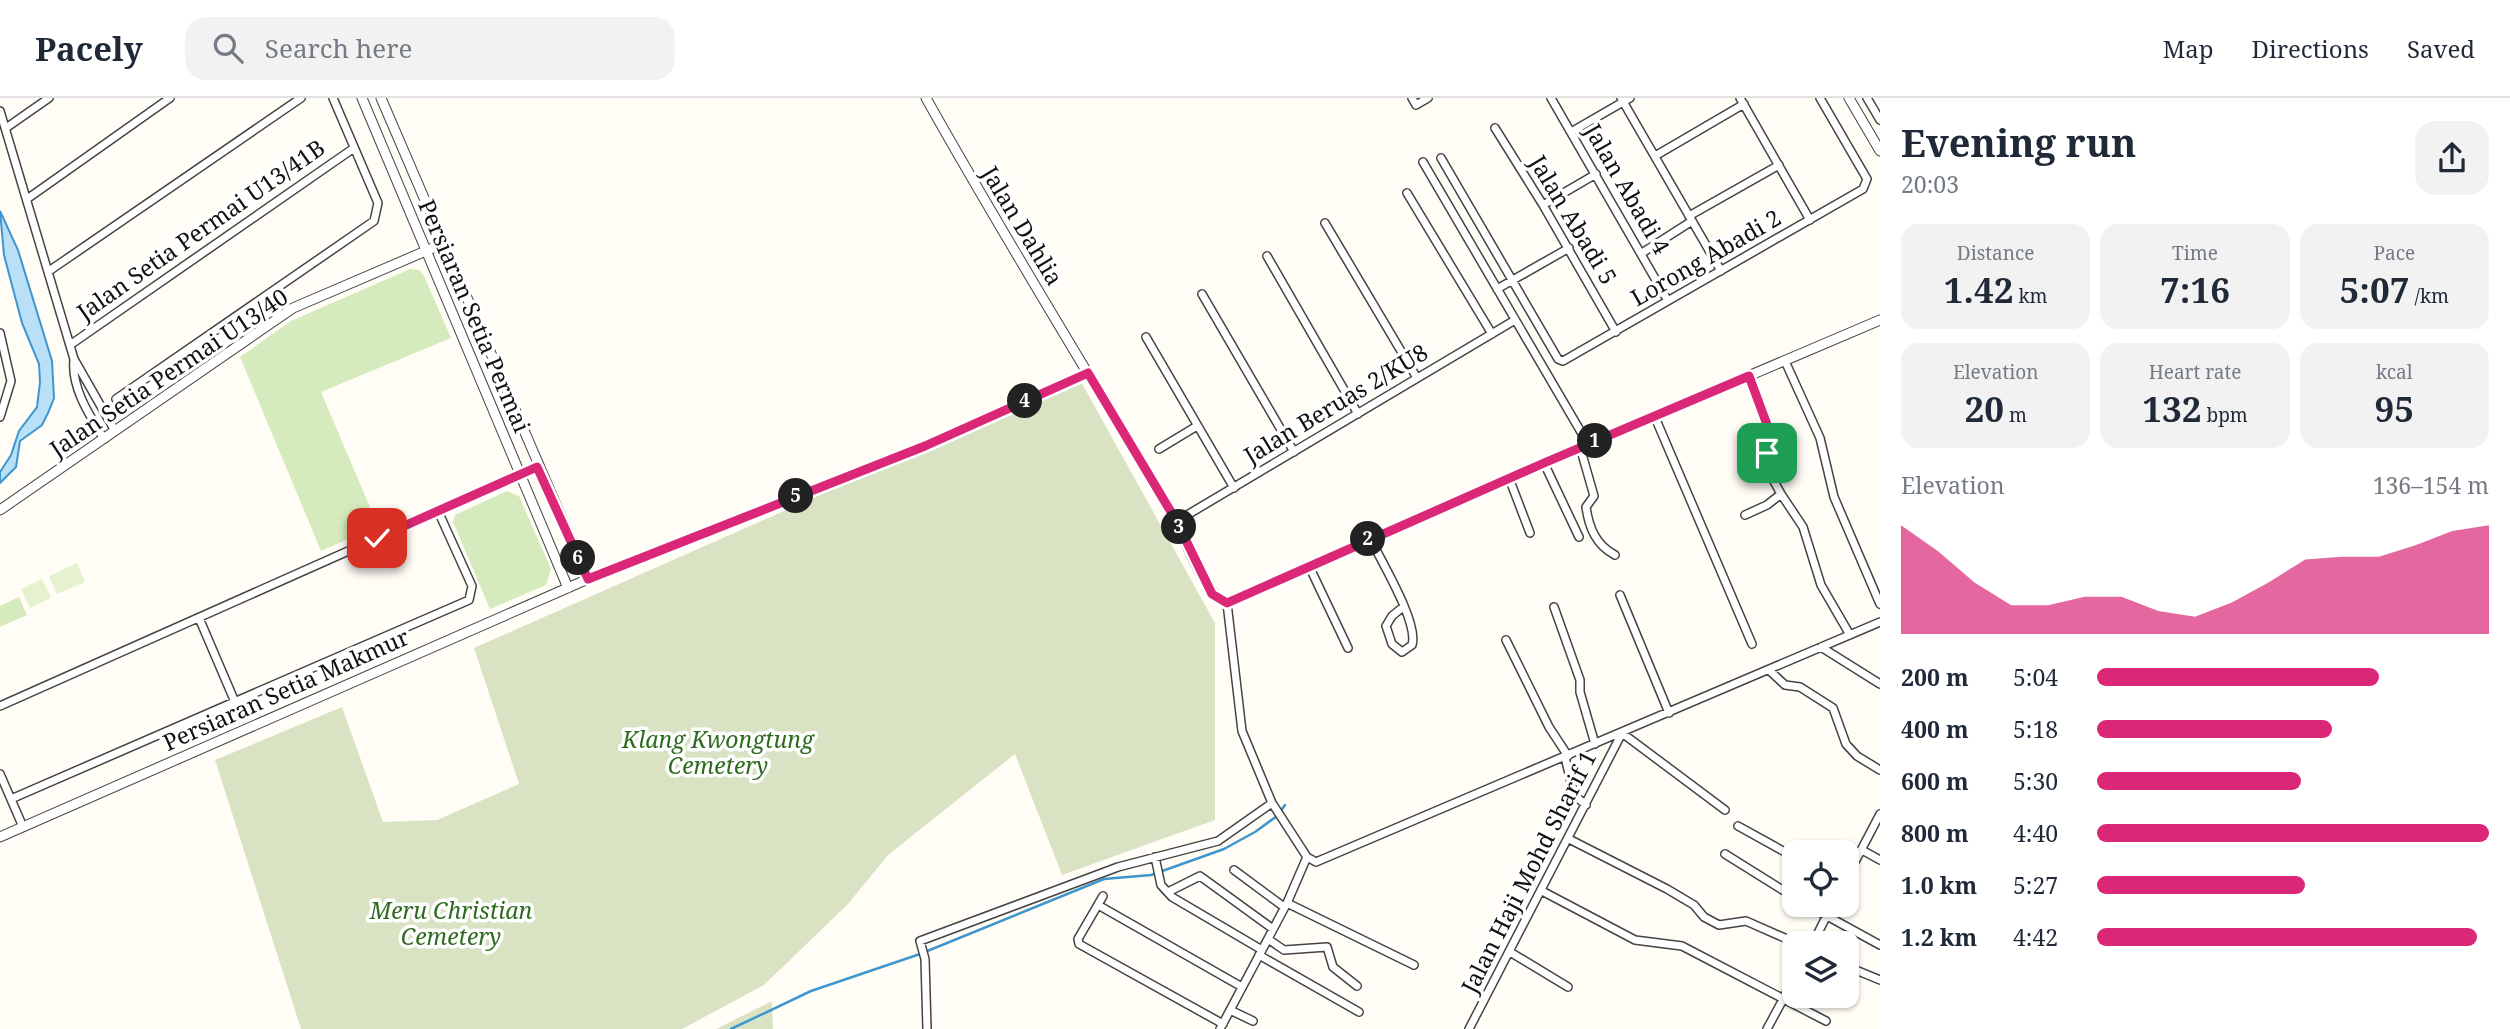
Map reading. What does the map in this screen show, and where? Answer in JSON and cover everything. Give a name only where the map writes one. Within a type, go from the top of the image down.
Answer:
[{"type":"street","points":[[6,128],[49,98]]},
{"type":"street","points":[[27,199],[170,98]]},
{"type":"street","points":[[49,271],[301,98]]},
{"type":"street","points":[[116,399],[374,221],[378,203],[333,98]]},
{"type":"street","name":"Persiaran Setia Permai","points":[[362,98],[568,588]]},
{"type":"street","name":"Persiaran Setia Permai","points":[[381,98],[537,467],[588,579]]},
{"type":"street","name":"Jalan Dahlia","points":[[926,98],[987,208],[1177,522],[1212,594],[1227,603]]},
{"type":"street","points":[[1412,98],[1416,105],[1428,98]]},
{"type":"street","name":"Jalan Abadi 4","points":[[1550,98],[1668,301]]},
{"type":"street","name":"Lorong Abadi 2","points":[[1514,279],[1558,359],[1568,360],[1863,189],[1867,179],[1820,98]]},
{"type":"street","points":[[1849,98],[1880,151]]},
{"type":"street","points":[[1867,98],[1880,120]]},
{"type":"street","points":[[1571,132],[1625,99],[1720,271]]},
{"type":"street","points":[[1655,156],[1742,101],[1810,220]]},
{"type":"street","points":[[0,111],[74,359],[115,431]]},
{"type":"street","name":"Jalan Abadi 5","points":[[1495,128],[1569,248],[1616,332]]},
{"type":"street","name":"Jalan Setia Permai U13/41B","points":[[70,345],[354,148]]},
{"type":"street","points":[[1441,158],[1514,279]]},
{"type":"street","points":[[1423,162],[1584,445],[1594,496],[1586,507],[1588,521],[1602,548],[1615,555]]},
{"type":"street","points":[[1642,253],[1691,219],[1779,165]]},
{"type":"street","points":[[1543,205],[1596,174]]},
{"type":"street","points":[[1407,193],[1492,334]]},
{"type":"street","points":[[1325,223],[1417,378]]},
{"type":"street","name":"Jalan Setia Permai U13/40","points":[[0,510],[293,308],[442,244]]},
{"type":"street","points":[[1497,289],[1569,248]]},
{"type":"street","points":[[1267,256],[1358,414]]},
{"type":"street","points":[[1202,294],[1294,452]]},
{"type":"street","name":"Jalan Beruas 2/KU8","points":[[1177,522],[1515,320]]},
{"type":"street","points":[[1880,320],[1584,445],[1227,603],[1242,730],[1276,809],[1307,857],[1316,862],[1324,861],[1880,622]]},
{"type":"street","points":[[0,333],[10,391],[0,417]]},
{"type":"street","points":[[1146,337],[1234,488]]},
{"type":"street","points":[[74,359],[73,369],[82,402],[104,439]]},
{"type":"street","points":[[1785,361],[1820,438],[1834,497],[1880,604]]},
{"type":"street","points":[[588,579],[925,446],[1088,373]]},
{"type":"street","points":[[1749,376],[1769,430],[1769,472],[1803,527],[1821,585],[1850,635]]},
{"type":"street","points":[[1654,415],[1752,644]]},
{"type":"street","points":[[1159,449],[1197,426]]},
{"type":"street","points":[[1544,463],[1579,537]]},
{"type":"street","points":[[0,706],[537,467]]},
{"type":"street","points":[[1509,478],[1530,533]]},
{"type":"street","points":[[1745,514],[1767,505],[1781,494]]},
{"type":"street","points":[[11,799],[469,600],[472,593],[438,511]]},
{"type":"street","points":[[1370,538],[1403,607],[1414,633],[1412,645],[1402,652],[1392,644],[1386,626],[1391,616],[1403,607]]},
{"type":"street","points":[[1309,566],[1348,648]]},
{"type":"street","name":"Persiaran Setia Makmur","points":[[0,837],[588,579]]},
{"type":"street","points":[[1620,595],[1669,713]]},
{"type":"street","points":[[1553,607],[1580,680],[1580,692],[1595,744]]},
{"type":"street","points":[[199,618],[235,702]]},
{"type":"street","points":[[1506,640],[1567,757],[1572,790],[1577,799],[1586,805]]},
{"type":"street","points":[[1821,647],[1880,684]]},
{"type":"street","points":[[1769,670],[1784,685],[1800,687],[1833,708],[1846,744],[1857,756],[1880,770]]},
{"type":"street","points":[[1622,733],[1725,810]]},
{"type":"street","name":"Jalan Haji Mohd Sharif 1","points":[[1469,1029],[1622,733]]},
{"type":"street","points":[[0,774],[23,827]]},
{"type":"street","points":[[927,1029],[925,959],[920,941],[1118,867],[1218,841],[1276,809]]},
{"type":"street","points":[[1859,855],[1880,814]]},
{"type":"street","points":[[1738,826],[1782,850]]},
{"type":"street","points":[[1569,839],[1667,888],[1694,905],[1704,917],[1719,925],[1746,921],[1782,937]]},
{"type":"street","points":[[1862,850],[1880,860]]},
{"type":"street","points":[[1725,854],[1782,890]]},
{"type":"street","points":[[1155,857],[1157,871],[1167,892],[1359,1012]]},
{"type":"street","points":[[1103,896],[1078,939],[1079,944],[1221,1026],[1286,905],[1307,857]]},
{"type":"street","points":[[1234,870],[1286,905],[1414,965]]},
{"type":"street","points":[[1167,892],[1200,876],[1273,929]]},
{"type":"street","points":[[1542,891],[1635,940],[1682,946],[1782,999]]},
{"type":"street","points":[[1098,905],[1242,987]]},
{"type":"street","points":[[1819,931],[1826,917],[1880,944]]},
{"type":"street","points":[[1268,939],[1284,950],[1327,947],[1333,967],[1357,986]]},
{"type":"street","points":[[1510,952],[1568,987]]},
{"type":"street","points":[[1859,971],[1880,980]]},
{"type":"street","points":[[1767,1029],[1782,1002]]},
{"type":"street","points":[[1799,1008],[1826,1021]]},
{"type":"street","points":[[1230,1010],[1253,1021]]},
{"type":"green space","points":[[410,269],[419,270],[424,276],[451,338],[321,392],[378,526],[321,551],[240,357],[291,321]]},
{"type":"green space","name":"Klang Kwongtung Cemetery","points":[[1080,380],[1215,623],[1215,820],[1062,875],[1015,754],[888,855],[848,904],[764,985],[682,1029],[301,1029],[215,760],[342,707],[383,822],[437,820],[519,784],[474,648]]},
{"type":"green space","points":[[507,491],[519,496],[551,569],[546,585],[490,609],[453,522],[455,515]]},
{"type":"green space","points":[[77,563],[85,582],[57,594],[49,576]]},
{"type":"green space","points":[[42,579],[51,598],[30,608],[21,589]]},
{"type":"green space","points":[[19,597],[27,615],[0,627],[0,606]]},
{"type":"green space","points":[[772,1001],[773,1029],[716,1029]]},
{"type":"water","points":[[0,211],[18,250],[52,361],[54,398],[42,425],[20,441],[16,467],[0,483],[0,472],[11,455],[19,431],[37,407],[40,382],[39,364],[22,323],[4,255]]},
{"type":"waterway","points":[[731,1029],[811,991],[920,954],[1104,879],[1151,875],[1224,849],[1255,832],[1277,816],[1285,805]]},
{"type":"route","points":[[377,538],[537,467],[588,579],[925,446],[1088,373],[1177,522],[1212,594],[1227,603],[1370,538],[1749,376],[1769,430],[1767,453]]},
{"type":"park label","name":"Meru Christian Cemetery","points":[[451,924]]}]
